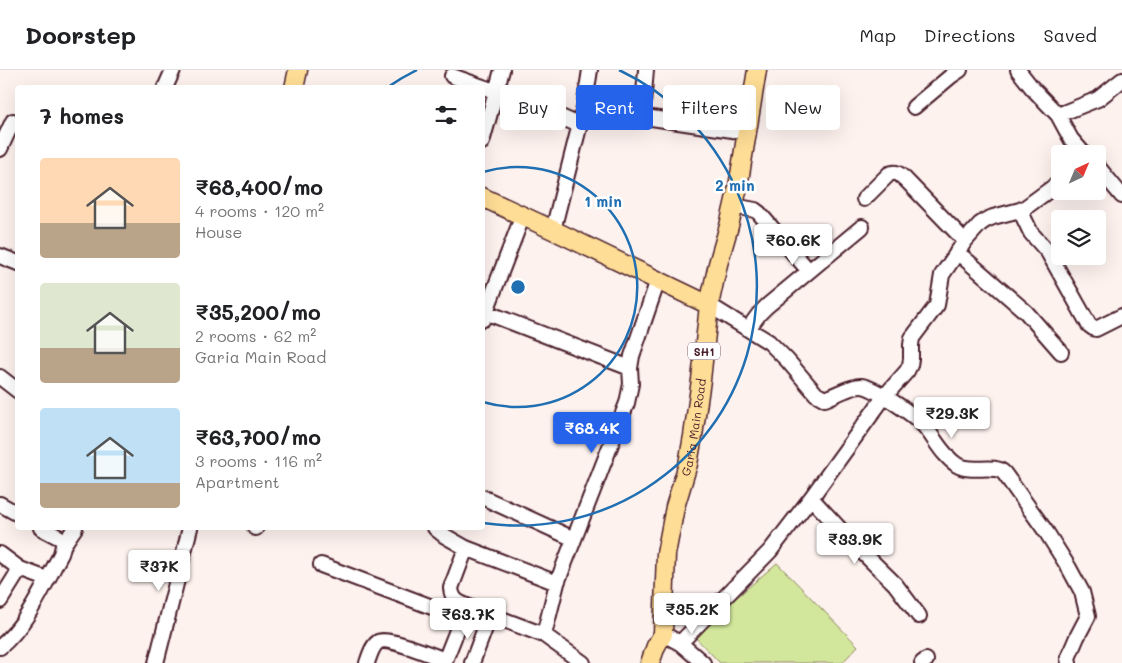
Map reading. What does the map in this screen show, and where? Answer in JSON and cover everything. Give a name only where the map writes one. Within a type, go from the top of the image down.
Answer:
[{"type":"main road","points":[[295,85],[298,70]]},
{"type":"main road","name":"Garia Main Road","points":[[650,663],[663,634],[666,554],[675,507],[688,464],[701,380],[709,305],[738,188],[757,70]]},
{"type":"main road","points":[[485,199],[522,215],[709,305]]},
{"type":"street","points":[[166,85],[173,70]]},
{"type":"street","points":[[485,132],[502,70]]},
{"type":"street","points":[[588,85],[590,70]]},
{"type":"street","points":[[645,85],[646,70]]},
{"type":"street","points":[[914,106],[960,70]]},
{"type":"street","points":[[1018,70],[1058,115],[1076,145]]},
{"type":"street","points":[[452,76],[479,85]]},
{"type":"street","points":[[1058,115],[1098,99],[1122,80]]},
{"type":"street","points":[[485,87],[532,104],[576,124]]},
{"type":"street","points":[[653,118],[746,132]]},
{"type":"street","points":[[0,149],[14,121]]},
{"type":"street","points":[[553,230],[578,130]]},
{"type":"street","points":[[864,199],[889,174],[894,172],[899,174],[961,246],[1026,312],[1061,352]]},
{"type":"street","points":[[1106,177],[1122,196]]},
{"type":"street","points":[[680,643],[770,551],[884,397],[907,371],[910,366],[912,338],[937,305],[942,275],[961,246],[980,224],[986,220],[1020,210],[1051,189]]},
{"type":"street","points":[[734,206],[756,210],[760,213],[809,271]]},
{"type":"street","points":[[1020,210],[1031,233],[1048,252],[1089,325],[1096,329],[1122,316]]},
{"type":"street","points":[[485,313],[522,215]]},
{"type":"street","points":[[748,329],[767,306],[862,226]]},
{"type":"street","points":[[0,256],[15,263]]},
{"type":"street","points":[[544,635],[557,583],[627,403],[631,384],[630,368],[632,356],[658,280]]},
{"type":"street","points":[[709,305],[769,342],[816,394],[821,397],[826,399],[856,387],[870,388],[905,409],[924,425],[955,464],[973,470],[1001,470],[1047,533],[1082,592],[1088,616],[1068,658],[1069,663]]},
{"type":"street","points":[[485,316],[630,368]]},
{"type":"street","points":[[0,377],[15,389]]},
{"type":"street","points":[[485,498],[574,539]]},
{"type":"street","points":[[811,498],[894,584],[919,616]]},
{"type":"street","points":[[0,504],[15,512]]},
{"type":"street","points":[[45,530],[66,541]]},
{"type":"street","points":[[0,647],[10,639],[22,623],[73,530]]},
{"type":"street","points":[[156,663],[189,530]]},
{"type":"street","points":[[438,530],[450,540],[466,548],[557,583]]},
{"type":"street","points":[[367,663],[374,646],[384,640],[394,642],[445,662],[464,612],[460,603],[454,598],[451,588],[466,548]]},
{"type":"street","points":[[0,554],[20,569],[47,579]]},
{"type":"street","points":[[321,565],[464,612],[490,615],[544,635],[583,663]]},
{"type":"street","points":[[0,601],[20,569]]},
{"type":"street","points":[[472,663],[490,615]]},
{"type":"street","points":[[663,634],[680,643],[703,663]]},
{"type":"green space","points":[[777,563],[858,646],[842,663],[720,663],[693,635]]}]
